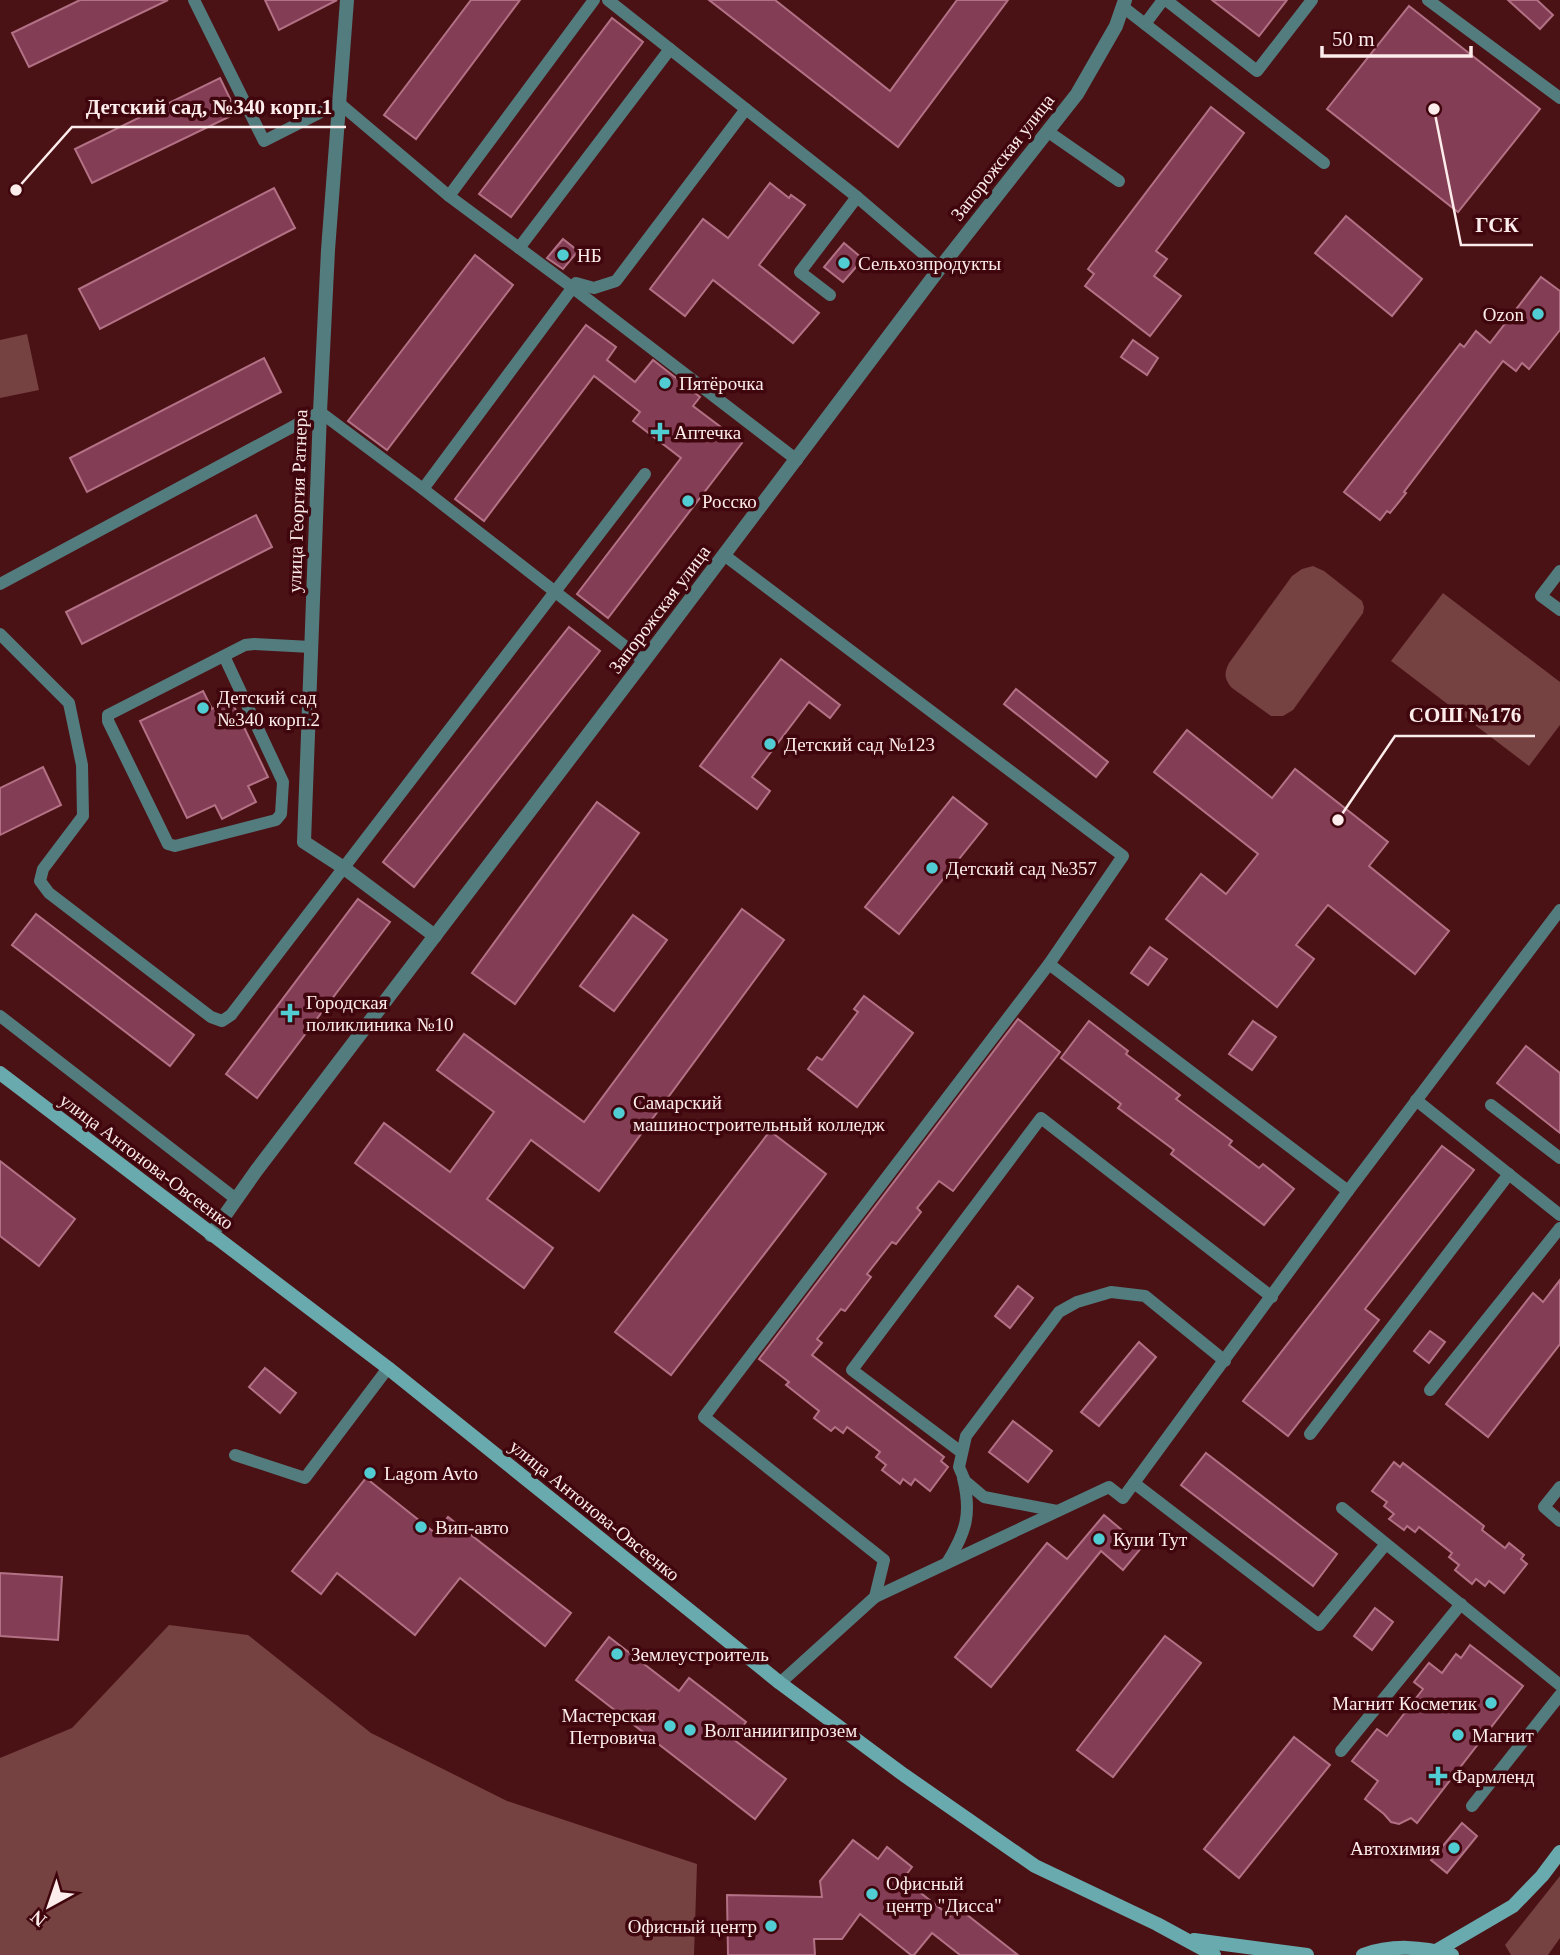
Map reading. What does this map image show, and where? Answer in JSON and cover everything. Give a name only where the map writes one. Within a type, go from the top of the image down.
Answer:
[{"type":"main road","name":"улица Антонова-Овсеенко","points":[[0,1073],[388,1368],[780,1683],[936,1798],[1035,1866],[1214,1955]]},
{"type":"main road","points":[[1436,1951],[1513,1906],[1542,1876],[1560,1852]]},
{"type":"main road","name":"улица Антонова-Овсеенко","points":[[1188,1940],[1307,1955]]},
{"type":"main road","points":[[1363,1955],[1375,1951],[1416,1947],[1452,1955]]},
{"type":"street","name":"улица Георгия Ратнера","points":[[347,0],[328,250],[304,842],[344,868],[435,936]]},
{"type":"street","name":"Запорожская улица","points":[[211,1235],[940,268],[1077,93],[1116,26],[1124,3]]},
{"type":"lane","points":[[194,0],[264,141],[339,103],[449,196],[797,460]]},
{"type":"lane","points":[[449,196],[594,0]]},
{"type":"lane","points":[[608,0],[857,197],[940,268]]},
{"type":"lane","points":[[1145,24],[1164,0],[1257,71],[1312,0]]},
{"type":"lane","points":[[1428,0],[1560,97]]},
{"type":"lane","points":[[1124,3],[1145,24],[1324,163]]},
{"type":"lane","points":[[519,248],[670,49]]},
{"type":"lane","points":[[422,489],[576,283],[594,288],[616,281],[746,109]]},
{"type":"lane","points":[[1047,131],[1119,181]]},
{"type":"lane","points":[[830,295],[800,272],[857,197]]},
{"type":"lane","points":[[0,584],[320,412],[645,662]]},
{"type":"lane","points":[[0,634],[69,703],[82,765],[83,816],[43,869],[40,881],[49,893],[211,1017],[222,1021],[231,1015],[645,474]]},
{"type":"lane","points":[[724,555],[1123,856],[1049,964],[704,1417],[884,1560],[875,1597]]},
{"type":"lane","points":[[1560,571],[1541,596],[1560,610]]},
{"type":"lane","points":[[224,656],[283,782],[281,814],[275,820],[175,846],[168,844],[108,721],[108,715],[245,645],[311,648]]},
{"type":"lane","points":[[780,1683],[875,1597],[1109,1487],[1123,1498],[1348,1191],[1560,909]]},
{"type":"lane","points":[[1049,964],[1348,1191]]},
{"type":"lane","points":[[0,1016],[236,1199]]},
{"type":"lane","points":[[1416,1100],[1560,1215]]},
{"type":"lane","points":[[1491,1105],[1560,1158]]},
{"type":"lane","points":[[961,1452],[852,1370],[1041,1118],[1272,1297]]},
{"type":"lane","points":[[1310,1434],[1509,1174]]},
{"type":"lane","points":[[1430,1390],[1560,1228]]},
{"type":"lane","points":[[1057,1511],[984,1497],[965,1481],[959,1467],[965,1436],[1059,1312],[1077,1302],[1111,1292],[1145,1296],[1225,1361]]},
{"type":"lane","points":[[235,1455],[305,1478],[388,1368]]},
{"type":"lane","points":[[947,1563],[960,1542],[966,1524],[969,1506],[963,1475]]},
{"type":"lane","points":[[1134,1483],[1320,1625],[1386,1544]]},
{"type":"lane","points":[[1560,1487],[1544,1507],[1560,1521]]},
{"type":"lane","points":[[1342,1508],[1560,1685]]},
{"type":"lane","points":[[1340,1751],[1461,1604]]},
{"type":"lane","points":[[1472,1806],[1560,1695]]},
{"type":"shaded area","points":[[27,334],[39,390],[0,398],[0,340]]},
{"type":"shaded area","points":[[1313,566],[1324,571],[1362,601],[1363,613],[1293,710],[1283,716],[1271,716],[1232,688],[1226,679],[1226,670],[1292,576]]},
{"type":"shaded area","points":[[1443,593],[1560,682],[1560,725],[1529,766],[1391,661]]},
{"type":"shaded area","points":[[169,1625],[248,1635],[371,1733],[507,1801],[697,1864],[694,1955],[0,1955],[0,1758],[72,1728]]},
{"type":"shaded area","points":[[1560,1876],[1560,1938],[1548,1955],[1511,1955],[1505,1945]]},
{"type":"building","points":[[80,0],[168,0],[29,67],[12,33]]},
{"type":"building","points":[[265,0],[337,0],[279,30]]},
{"type":"building","points":[[471,0],[520,0],[416,139],[384,115]]},
{"type":"building","points":[[709,0],[775,0],[890,91],[957,0],[1008,0],[898,147]]},
{"type":"building","points":[[1212,0],[1287,0],[1259,36]]},
{"type":"building","points":[[1508,0],[1537,0],[1553,15],[1540,29]]},
{"type":"building","points":[[1409,6],[1540,109],[1458,212],[1327,109]]},
{"type":"building","points":[[612,18],[643,42],[511,217],[479,194]]},
{"type":"building","points":[[220,78],[237,113],[92,183],[75,149]]},
{"type":"building","points":[[1211,107],[1244,133],[1156,251],[1167,259],[1154,276],[1181,296],[1150,336],[1085,286],[1094,274],[1088,269]]},
{"type":"building","points":[[770,183],[789,198],[791,195],[805,205],[759,265],[819,313],[793,343],[713,280],[685,316],[650,289],[703,219],[728,238]]},
{"type":"building","points":[[274,188],[295,228],[100,329],[79,289]]},
{"type":"building","points":[[1346,216],[1422,279],[1392,316],[1315,253]]},
{"type":"building","name":"НБ","points":[[563,239],[578,251],[563,269],[547,258]]},
{"type":"building","name":"Сельхозпродукты","points":[[844,243],[863,259],[843,282],[824,267]]},
{"type":"building","points":[[475,255],[513,285],[387,450],[348,421]]},
{"type":"building","points":[[1541,277],[1560,291],[1560,330],[1529,369],[1522,363],[1516,371],[1503,361],[1404,492],[1406,493],[1390,513],[1387,511],[1380,520],[1344,492],[1460,344],[1464,347],[1476,331],[1490,343]]},
{"type":"building","points":[[586,325],[616,347],[607,360],[635,382],[653,360],[700,397],[693,406],[742,443],[608,618],[577,594],[681,458],[633,421],[640,412],[594,376],[484,521],[455,499]]},
{"type":"building","points":[[1133,340],[1158,358],[1147,375],[1121,357]]},
{"type":"building","points":[[264,358],[281,392],[87,492],[70,458]]},
{"type":"building","points":[[256,515],[272,547],[82,644],[66,612]]},
{"type":"building","points":[[569,627],[600,651],[414,887],[383,862]]},
{"type":"building","points":[[781,659],[840,705],[830,718],[809,702],[752,777],[770,791],[757,809],[700,766]]},
{"type":"building","points":[[1016,689],[1108,762],[1096,777],[1004,704]]},
{"type":"building","points":[[203,691],[212,709],[231,700],[268,777],[248,786],[256,802],[222,819],[215,805],[187,818],[140,721]]},
{"type":"building","points":[[1187,730],[1272,798],[1295,769],[1388,842],[1369,866],[1449,931],[1415,974],[1328,905],[1296,945],[1314,959],[1277,1007],[1166,919],[1201,874],[1226,894],[1258,854],[1154,772]]},
{"type":"building","points":[[43,767],[61,805],[0,835],[0,788]]},
{"type":"building","points":[[953,797],[987,824],[899,934],[865,907]]},
{"type":"building","points":[[597,802],[639,833],[515,1004],[472,973]]},
{"type":"building","points":[[358,899],[390,922],[257,1098],[226,1074]]},
{"type":"building","points":[[742,909],[784,940],[599,1191],[531,1140],[487,1199],[553,1248],[524,1288],[355,1163],[384,1123],[450,1172],[494,1112],[437,1070],[464,1034],[584,1122]]},
{"type":"building","points":[[36,914],[194,1035],[170,1066],[12,945]]},
{"type":"building","points":[[633,915],[667,940],[614,1011],[580,986]]},
{"type":"building","points":[[1150,947],[1167,959],[1148,985],[1131,973]]},
{"type":"building","points":[[864,996],[913,1033],[857,1107],[808,1069],[817,1057],[822,1060],[858,1012],[854,1009]]},
{"type":"building","points":[[1018,1019],[1060,1052],[953,1191],[939,1181],[917,1208],[921,1212],[896,1244],[892,1242],[867,1274],[871,1277],[845,1311],[841,1309],[817,1339],[822,1343],[812,1355],[944,1457],[941,1461],[948,1467],[930,1491],[915,1479],[911,1485],[903,1479],[900,1484],[882,1470],[886,1465],[876,1457],[880,1452],[847,1427],[843,1433],[835,1427],[831,1431],[814,1418],[819,1411],[786,1385],[789,1382],[759,1359]]},
{"type":"building","points":[[1089,1021],[1128,1051],[1126,1054],[1180,1095],[1176,1099],[1232,1141],[1229,1145],[1259,1168],[1263,1164],[1294,1189],[1264,1225],[1171,1154],[1174,1150],[1118,1108],[1121,1104],[1061,1058]]},
{"type":"building","points":[[1253,1021],[1276,1037],[1252,1070],[1229,1054]]},
{"type":"building","points":[[1526,1046],[1560,1073],[1560,1133],[1497,1083]]},
{"type":"building","points":[[770,1131],[826,1174],[671,1375],[615,1332]]},
{"type":"building","points":[[1442,1146],[1474,1170],[1365,1309],[1379,1320],[1288,1436],[1243,1401]]},
{"type":"building","points":[[0,1161],[75,1219],[39,1266],[0,1236]]},
{"type":"building","points":[[1560,1280],[1560,1344],[1488,1437],[1446,1404],[1533,1293],[1543,1302]]},
{"type":"building","points":[[1018,1286],[1033,1298],[1010,1328],[995,1316]]},
{"type":"building","points":[[1430,1331],[1445,1342],[1429,1363],[1414,1351]]},
{"type":"building","points":[[1139,1342],[1156,1357],[1099,1426],[1081,1412]]},
{"type":"building","points":[[265,1368],[296,1393],[280,1413],[249,1387]]},
{"type":"building","points":[[1013,1421],[1052,1451],[1028,1482],[989,1452]]},
{"type":"building","points":[[1206,1453],[1337,1554],[1313,1586],[1181,1485]]},
{"type":"building","points":[[1394,1462],[1400,1467],[1403,1463],[1484,1526],[1482,1530],[1505,1548],[1509,1543],[1524,1555],[1521,1559],[1527,1564],[1504,1593],[1489,1581],[1485,1586],[1476,1579],[1472,1584],[1455,1570],[1459,1565],[1449,1557],[1452,1553],[1419,1527],[1415,1532],[1407,1526],[1404,1530],[1389,1519],[1394,1514],[1384,1506],[1387,1502],[1372,1491]]},
{"type":"building","points":[[366,1478],[435,1533],[448,1517],[571,1613],[545,1646],[460,1578],[415,1635],[337,1573],[321,1594],[292,1571]]},
{"type":"building","points":[[1104,1515],[1142,1547],[1123,1570],[1101,1551],[991,1687],[955,1657],[1047,1543],[1067,1559]]},
{"type":"building","points":[[0,1573],[62,1577],[58,1640],[0,1636]]},
{"type":"building","points":[[1375,1608],[1393,1622],[1372,1650],[1354,1636]]},
{"type":"building","points":[[1165,1636],[1201,1663],[1113,1777],[1077,1750]]},
{"type":"building","name":"Волганиигипрозем","points":[[609,1637],[679,1691],[689,1678],[746,1722],[733,1739],[786,1779],[755,1819],[576,1680]]},
{"type":"building","points":[[1470,1645],[1523,1686],[1417,1823],[1411,1818],[1399,1824],[1391,1822],[1365,1799],[1378,1781],[1352,1761],[1377,1729],[1387,1736],[1423,1689],[1414,1682],[1429,1663],[1442,1673],[1456,1654],[1461,1658]]},
{"type":"building","points":[[1294,1737],[1330,1765],[1239,1878],[1204,1849]]},
{"type":"building","name":"Автохимия","points":[[1462,1823],[1477,1836],[1447,1873],[1431,1860]]},
{"type":"building","points":[[853,1840],[878,1859],[887,1847],[912,1867],[903,1879],[950,1916],[957,1907],[1018,1955],[960,1955],[932,1933],[914,1955],[911,1955],[860,1914],[842,1939],[814,1939],[815,1955],[728,1955],[727,1895],[822,1897],[820,1881]]},
{"type":"place","name":"ГСК","points":[[1434,109]]},
{"type":"place","name":"Детский сад, №340 корп.1","points":[[16,190]]},
{"type":"place","name":"НБ","points":[[563,255]]},
{"type":"place","name":"Сельхозпродукты","points":[[844,263]]},
{"type":"place","name":"Ozon","points":[[1538,314]]},
{"type":"place","name":"Пятёрочка","points":[[665,383]]},
{"type":"place","name":"Аптечка","points":[[660,432]]},
{"type":"place","name":"Росско","points":[[688,501]]},
{"type":"place","name":"Детский сад №340 корп.2","points":[[203,708]]},
{"type":"place","name":"Детский сад №123","points":[[770,744]]},
{"type":"place","name":"СОШ №176","points":[[1338,820]]},
{"type":"place","name":"Детский сад №357","points":[[932,868]]},
{"type":"place","name":"Городская поликлиника №10","points":[[290,1013]]},
{"type":"place","name":"Самарский машиностроительный колледж","points":[[619,1113]]},
{"type":"place","name":"Lagom Avto","points":[[370,1473]]},
{"type":"place","name":"Вип-авто","points":[[421,1527]]},
{"type":"place","name":"Купи Тут","points":[[1099,1539]]},
{"type":"place","name":"Землеустроитель","points":[[617,1654]]},
{"type":"place","name":"Магнит Косметик","points":[[1491,1703]]},
{"type":"place","name":"Мастерская Петровича","points":[[670,1726]]},
{"type":"place","name":"Волганиигипрозем","points":[[690,1730]]},
{"type":"place","name":"Магнит","points":[[1458,1735]]},
{"type":"place","name":"Фармленд","points":[[1438,1776]]},
{"type":"place","name":"Автохимия","points":[[1454,1848]]},
{"type":"place","name":"Офисный центр \"Дисса\"","points":[[872,1894]]},
{"type":"place","name":"Офисный центр","points":[[771,1926]]}]
